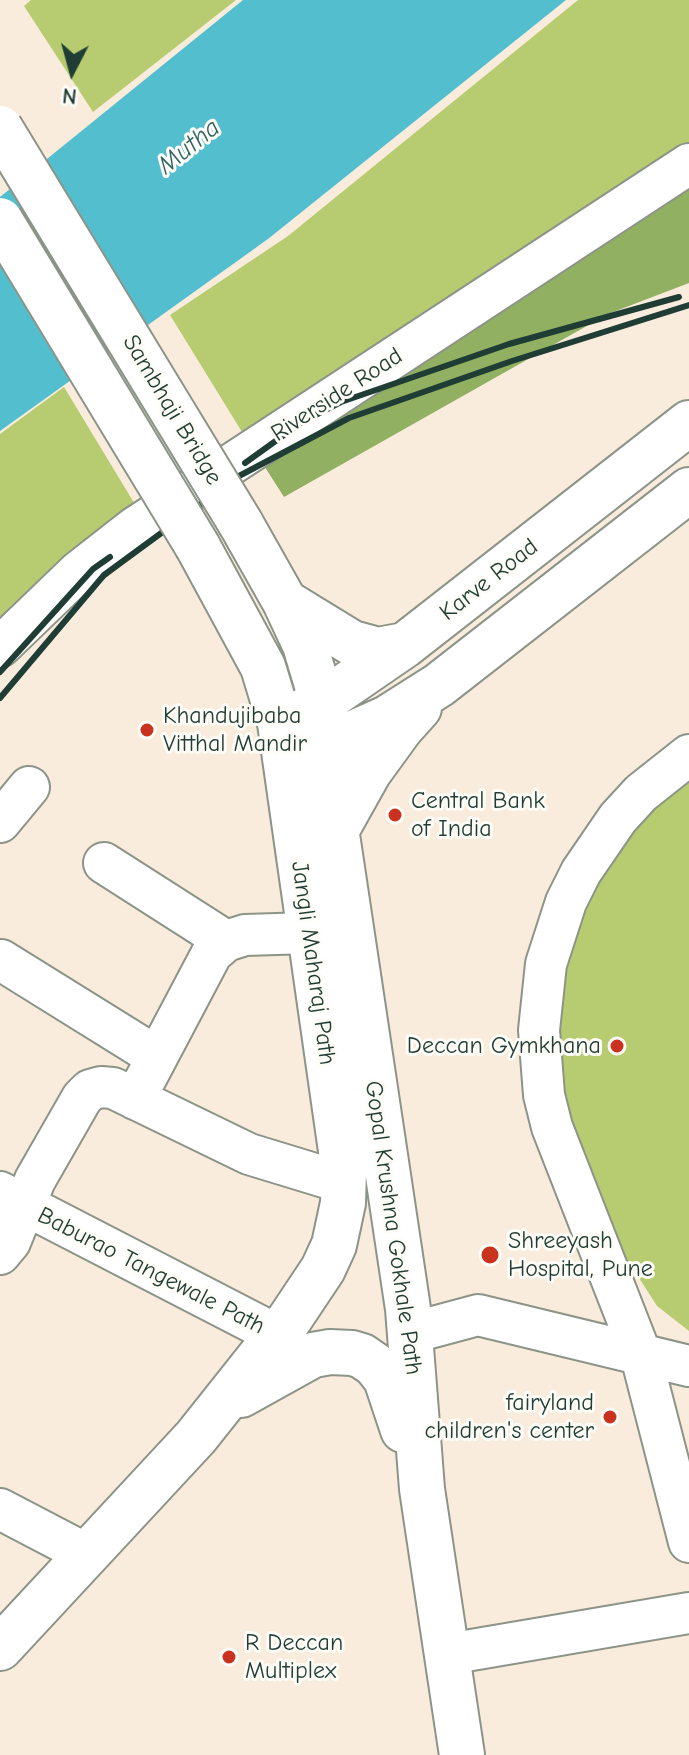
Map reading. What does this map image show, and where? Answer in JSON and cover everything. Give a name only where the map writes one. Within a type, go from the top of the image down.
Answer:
[{"type":"main road","name":"Sambhaji Bridge","points":[[0,128],[241,524],[285,602],[305,645],[326,723]]},
{"type":"main road","name":"Sambhaji Bridge","points":[[0,220],[198,547],[263,667]]},
{"type":"main road","name":"Karve Road","points":[[326,723],[405,645],[689,423]]},
{"type":"main road","name":"Karve Road","points":[[283,742],[326,723],[387,718],[439,685],[689,490]]},
{"type":"main road","points":[[285,602],[352,643],[378,650],[405,645]]},
{"type":"main road","name":"Jangli Maharaj Path","points":[[263,667],[283,742],[344,1193]]},
{"type":"main road","points":[[336,831],[369,772],[401,728],[439,685]]},
{"type":"main road","name":"Gopal Krushna Gokhale Path","points":[[326,723],[336,831],[411,1333],[422,1489],[462,1755]]},
{"type":"main road","name":"Gopal Krushna Gokhale Path","points":[[283,1328],[323,1269],[334,1245],[344,1193]]},
{"type":"main road","points":[[0,1648],[223,1406],[283,1328]]},
{"type":"main road","points":[[223,1406],[313,1355],[330,1352],[362,1356],[375,1365],[386,1379],[422,1489]]},
{"type":"street","name":"Riverside Road","points":[[0,647],[79,571],[134,528],[689,164]]},
{"type":"street","points":[[689,755],[641,793],[618,818],[581,872],[555,933],[541,997],[540,1063],[552,1127],[640,1352],[689,1542]]},
{"type":"street","points":[[0,822],[29,787]]},
{"type":"street","points":[[104,863],[226,941]]},
{"type":"street","points":[[135,1099],[212,953],[226,941],[245,935],[309,933]]},
{"type":"street","points":[[1,960],[157,1057]]},
{"type":"street","points":[[0,1254],[10,1242],[12,1199],[35,1180],[82,1098],[90,1090],[101,1087],[113,1088],[249,1154],[344,1193]]},
{"type":"street","name":"Baburao Tangewale Path","points":[[12,1199],[283,1328]]},
{"type":"street","points":[[411,1333],[478,1315],[689,1366]]},
{"type":"street","points":[[7,1524],[88,1555]]},
{"type":"street","points":[[448,1654],[689,1613]]},
{"type":"green space","points":[[31,0],[236,0],[93,112],[24,6]]},
{"type":"green space","points":[[578,0],[689,0],[689,152],[250,445],[170,315],[288,236]]},
{"type":"green space","points":[[689,183],[689,283],[608,314],[284,497],[254,450]]},
{"type":"green space","points":[[64,387],[136,506],[88,538],[0,626],[0,434]]},
{"type":"green space","name":"Deccan Gymkhana","points":[[689,763],[689,1331],[657,1306],[598,1214],[551,1094],[572,904]]},
{"type":"water","name":"Mutha","points":[[243,0],[566,0],[268,239],[0,431],[0,197]]},
{"type":"railway","points":[[245,463],[302,422],[341,402],[509,344],[679,297]]},
{"type":"railway","points":[[0,698],[104,575],[239,476],[349,418],[512,361],[689,305]]},
{"type":"railway","points":[[0,672],[93,569],[110,557]]},
{"type":"place","name":"Khandujibaba Vitthal Mandir","points":[[147,730]]},
{"type":"place","name":"Central Bank of India","points":[[395,815]]},
{"type":"place","name":"Deccan Gymkhana","points":[[617,1046]]},
{"type":"place","name":"Shreeyash Hospital, Pune","points":[[490,1255]]},
{"type":"place","name":"fairyland children's center","points":[[610,1417]]},
{"type":"place","name":"R Deccan Multiplex","points":[[229,1657]]}]
